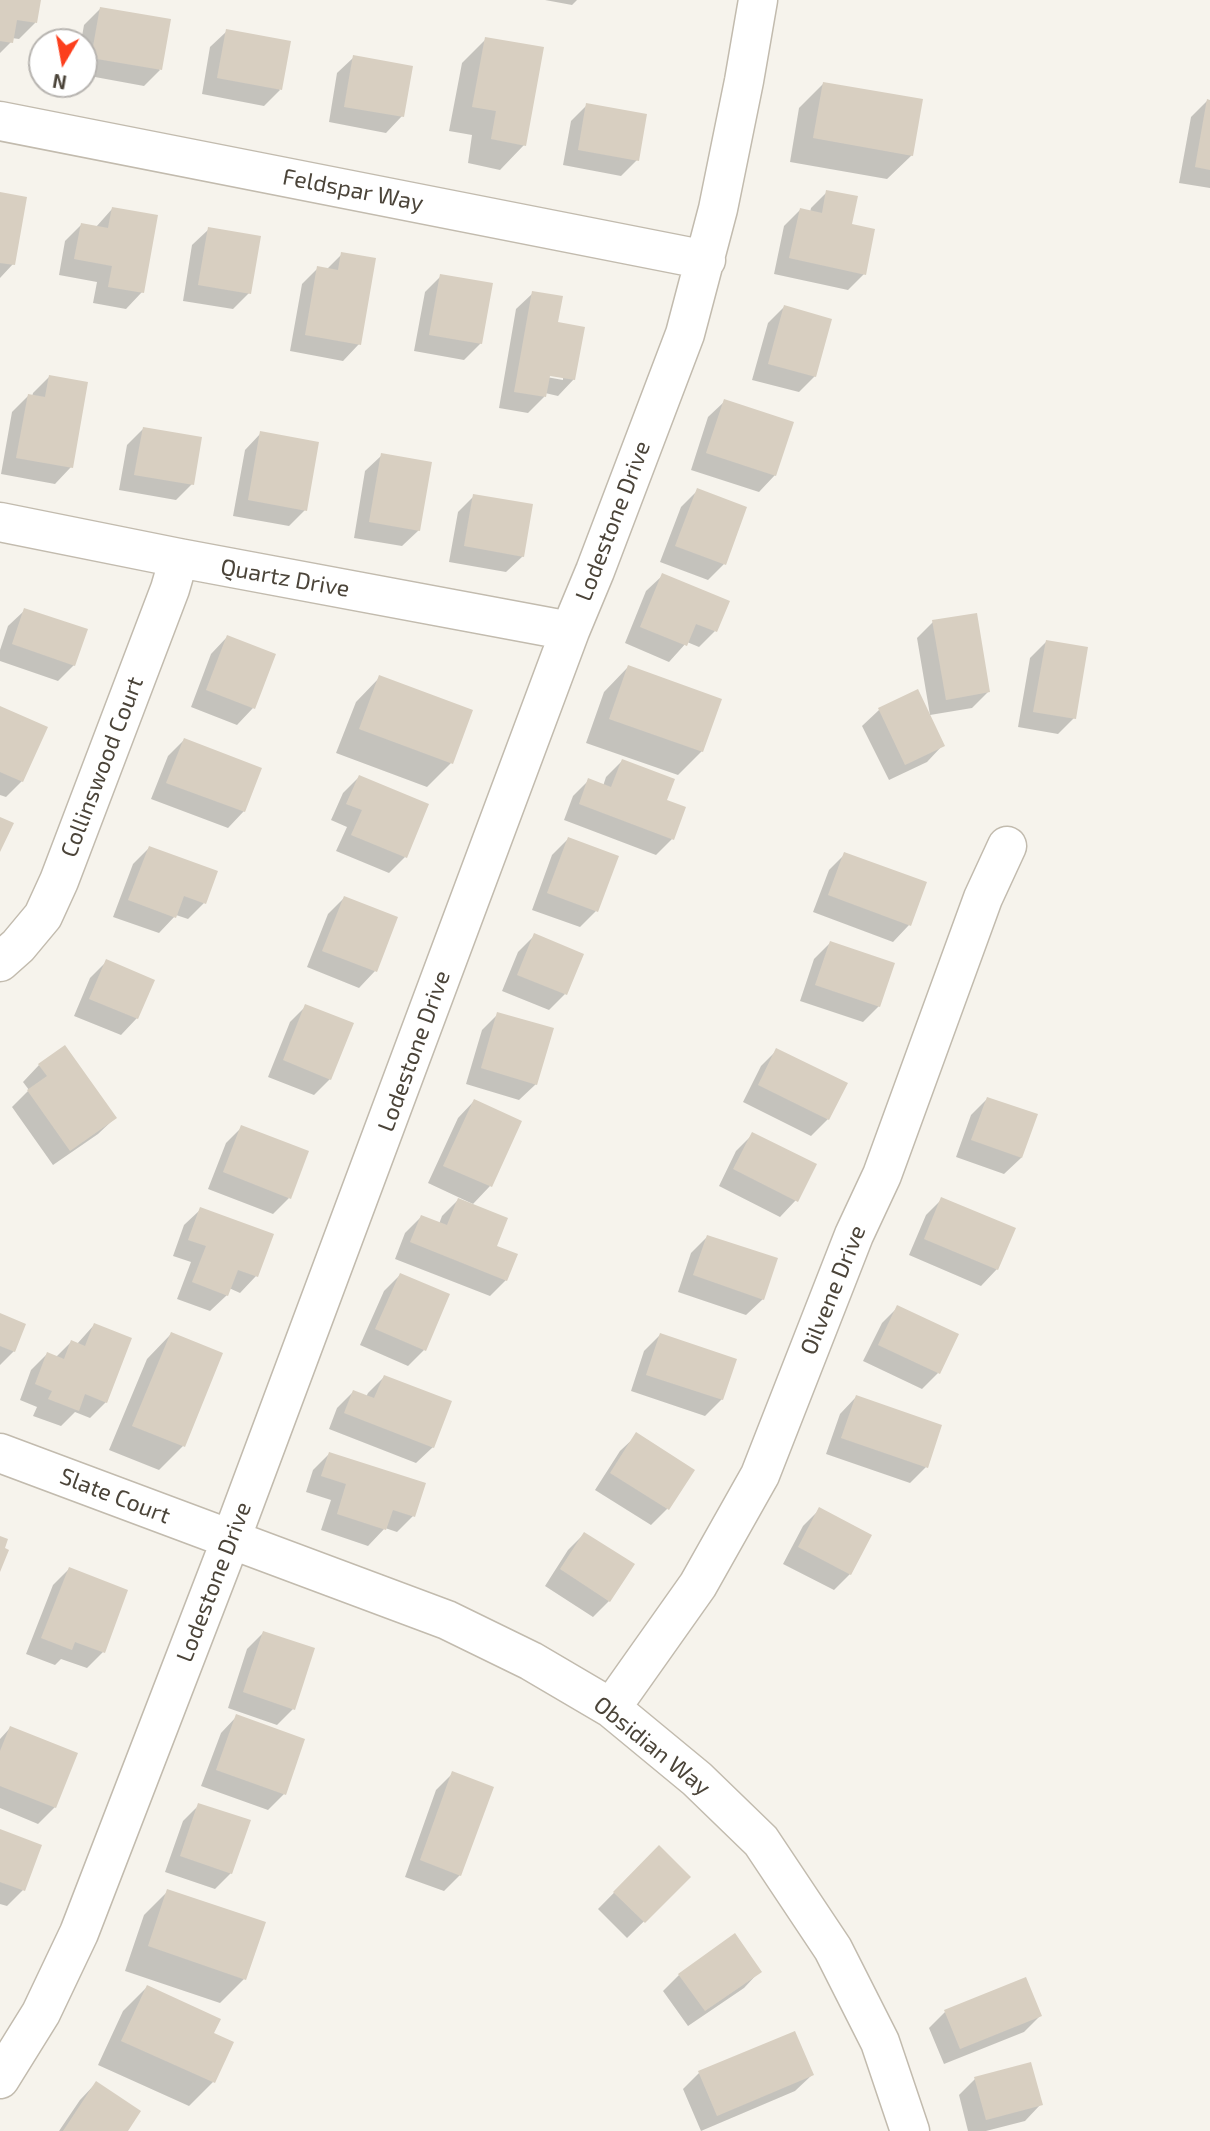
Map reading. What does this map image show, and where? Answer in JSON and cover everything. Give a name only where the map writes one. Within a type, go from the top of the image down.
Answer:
[{"type":"street","name":"Lodestone Drive","points":[[0,2079],[41,2013],[79,1933],[231,1539],[570,631],[685,334],[706,260],[726,172],[758,0]]},
{"type":"street","name":"Feldspar Way","points":[[0,121],[706,260]]},
{"type":"street","name":"Quartz Drive","points":[[0,522],[570,631]]},
{"type":"street","name":"Collinswood Court","points":[[0,962],[18,946],[43,916],[170,589],[179,558]]},
{"type":"street","name":"Oilvene Drive","points":[[611,1708],[698,1586],[760,1475],[854,1235],[882,1175],[983,898],[1007,846]]},
{"type":"street","name":"Slate Court","points":[[0,1453],[231,1539]]},
{"type":"street","name":"Obsidian Way","points":[[231,1539],[447,1620],[531,1661],[611,1708],[697,1779],[761,1841],[833,1949],[880,2042],[910,2131]]},
{"type":"building","points":[[0,0],[41,0],[37,23],[17,20],[13,43],[0,41]]},
{"type":"building","points":[[100,7],[171,19],[162,70],[98,59],[96,28]]},
{"type":"building","points":[[226,29],[291,41],[282,90],[217,78]]},
{"type":"building","points":[[485,37],[544,47],[526,146],[491,139],[496,111],[472,107]]},
{"type":"building","points":[[353,55],[413,66],[404,117],[344,107]]},
{"type":"building","points":[[823,82],[923,99],[913,156],[813,138]]},
{"type":"building","points":[[1207,99],[1210,100],[1210,170],[1195,167]]},
{"type":"building","points":[[586,103],[647,114],[639,161],[578,150]]},
{"type":"building","points":[[826,190],[858,196],[852,224],[875,229],[866,275],[789,258],[800,208],[822,213]]},
{"type":"building","points":[[0,192],[27,197],[15,265],[0,263]]},
{"type":"building","points":[[112,207],[158,215],[144,293],[108,287],[112,266],[74,259],[81,223],[108,228]]},
{"type":"building","points":[[208,227],[261,236],[251,294],[198,285]]},
{"type":"building","points":[[341,252],[376,258],[361,345],[305,335],[317,266],[338,270]]},
{"type":"building","points":[[440,274],[493,283],[482,344],[429,335]]},
{"type":"building","points":[[532,291],[563,296],[558,322],[585,327],[575,380],[550,376],[546,397],[514,392]]},
{"type":"building","points":[[784,305],[832,319],[816,377],[768,364]]},
{"type":"building","points":[[49,375],[88,382],[73,468],[16,458],[28,394],[45,397]]},
{"type":"building","points":[[724,399],[794,422],[776,476],[706,453]]},
{"type":"building","points":[[143,427],[202,437],[194,485],[134,475]]},
{"type":"building","points":[[260,431],[319,442],[307,511],[248,500]]},
{"type":"building","points":[[381,453],[432,462],[420,531],[369,522]]},
{"type":"building","points":[[697,488],[747,507],[726,565],[675,546]]},
{"type":"building","points":[[473,494],[533,504],[524,557],[464,546]]},
{"type":"building","points":[[662,573],[730,601],[717,632],[696,624],[687,646],[640,627]]},
{"type":"building","points":[[24,608],[88,629],[75,666],[12,644]]},
{"type":"building","points":[[977,613],[990,692],[946,700],[932,620]]},
{"type":"building","points":[[227,635],[276,654],[255,709],[206,690]]},
{"type":"building","points":[[1046,640],[1088,647],[1076,719],[1033,712]]},
{"type":"building","points":[[628,665],[722,699],[703,752],[609,719]]},
{"type":"building","points":[[379,675],[473,710],[453,764],[359,729]]},
{"type":"building","points":[[918,689],[945,746],[905,765],[878,708]]},
{"type":"building","points":[[0,706],[48,727],[23,782],[0,772]]},
{"type":"building","points":[[184,738],[262,768],[245,812],[166,783]]},
{"type":"building","points":[[622,759],[675,779],[667,800],[686,807],[674,840],[579,804],[588,778],[611,787]]},
{"type":"building","points":[[359,775],[429,804],[407,858],[351,835],[362,810],[346,804]]},
{"type":"building","points":[[0,817],[14,823],[0,852]]},
{"type":"building","points":[[568,837],[619,856],[598,912],[547,893]]},
{"type":"building","points":[[149,846],[218,871],[206,904],[184,896],[176,918],[128,900]]},
{"type":"building","points":[[844,852],[927,882],[911,926],[828,895]]},
{"type":"building","points":[[344,896],[398,917],[377,972],[322,951]]},
{"type":"building","points":[[534,933],[584,954],[567,995],[517,975]]},
{"type":"building","points":[[830,941],[895,963],[880,1007],[815,985]]},
{"type":"building","points":[[106,959],[155,980],[138,1019],[89,999]]},
{"type":"building","points":[[305,1004],[354,1023],[331,1080],[283,1060]]},
{"type":"building","points":[[497,1012],[554,1028],[537,1085],[481,1068]]},
{"type":"building","points":[[65,1045],[117,1118],[70,1151],[27,1090],[47,1076],[38,1064]]},
{"type":"building","points":[[776,1048],[848,1083],[829,1120],[758,1085]]},
{"type":"building","points":[[987,1097],[1038,1114],[1022,1158],[971,1140]]},
{"type":"building","points":[[474,1099],[522,1121],[492,1187],[443,1166]]},
{"type":"building","points":[[241,1125],[309,1151],[291,1199],[223,1172]]},
{"type":"building","points":[[752,1132],[817,1164],[798,1202],[733,1169]]},
{"type":"building","points":[[941,1197],[1016,1228],[998,1270],[924,1239]]},
{"type":"building","points":[[458,1198],[508,1218],[497,1246],[518,1254],[507,1281],[410,1242],[421,1215],[447,1225]]},
{"type":"building","points":[[200,1207],[274,1234],[258,1277],[238,1270],[228,1296],[192,1282],[206,1246],[188,1240]]},
{"type":"building","points":[[707,1235],[778,1258],[764,1300],[693,1275]]},
{"type":"building","points":[[400,1273],[450,1294],[426,1351],[375,1329]]},
{"type":"building","points":[[897,1305],[959,1334],[940,1374],[878,1345]]},
{"type":"building","points":[[0,1313],[26,1324],[15,1352],[0,1346]]},
{"type":"building","points":[[94,1323],[132,1338],[107,1403],[85,1394],[79,1411],[48,1399],[52,1391],[35,1384],[47,1352],[64,1359],[71,1340],[85,1346]]},
{"type":"building","points":[[171,1332],[223,1353],[185,1447],[132,1426]]},
{"type":"building","points":[[660,1333],[737,1359],[723,1400],[646,1375]]},
{"type":"building","points":[[384,1375],[452,1401],[434,1448],[344,1413],[353,1390],[374,1398]]},
{"type":"building","points":[[856,1395],[942,1425],[928,1468],[841,1438]]},
{"type":"building","points":[[636,1432],[695,1470],[669,1510],[610,1473]]},
{"type":"building","points":[[329,1452],[426,1483],[415,1517],[393,1510],[386,1530],[337,1514],[346,1484],[321,1476]]},
{"type":"building","points":[[819,1507],[872,1535],[851,1575],[798,1547]]},
{"type":"building","points":[[584,1532],[635,1564],[610,1602],[560,1569]]},
{"type":"building","points":[[0,1536],[8,1539],[5,1548],[9,1550],[0,1572]]},
{"type":"building","points":[[69,1567],[128,1590],[105,1653],[75,1642],[72,1650],[41,1638]]},
{"type":"building","points":[[263,1631],[315,1648],[295,1710],[243,1692]]},
{"type":"building","points":[[236,1714],[305,1739],[286,1795],[216,1770]]},
{"type":"building","points":[[10,1726],[78,1753],[56,1808],[0,1786],[0,1751]]},
{"type":"building","points":[[452,1771],[494,1787],[461,1876],[420,1860]]},
{"type":"building","points":[[198,1803],[251,1820],[232,1874],[180,1856]]},
{"type":"building","points":[[0,1829],[42,1845],[25,1891],[0,1882]]},
{"type":"building","points":[[659,1845],[691,1877],[645,1923],[613,1892]]},
{"type":"building","points":[[167,1889],[266,1922],[246,1980],[148,1946]]},
{"type":"building","points":[[735,1933],[762,1972],[705,2011],[678,1974]]},
{"type":"building","points":[[1026,1977],[1042,2016],[960,2049],[944,2010]]},
{"type":"building","points":[[147,1985],[221,2019],[214,2033],[234,2042],[215,2083],[121,2041]]},
{"type":"building","points":[[795,2031],[814,2075],[717,2116],[698,2071]]},
{"type":"building","points":[[1031,2062],[1043,2105],[986,2120],[974,2077]]},
{"type":"building","points":[[96,2081],[141,2111],[128,2131],[63,2131]]}]
